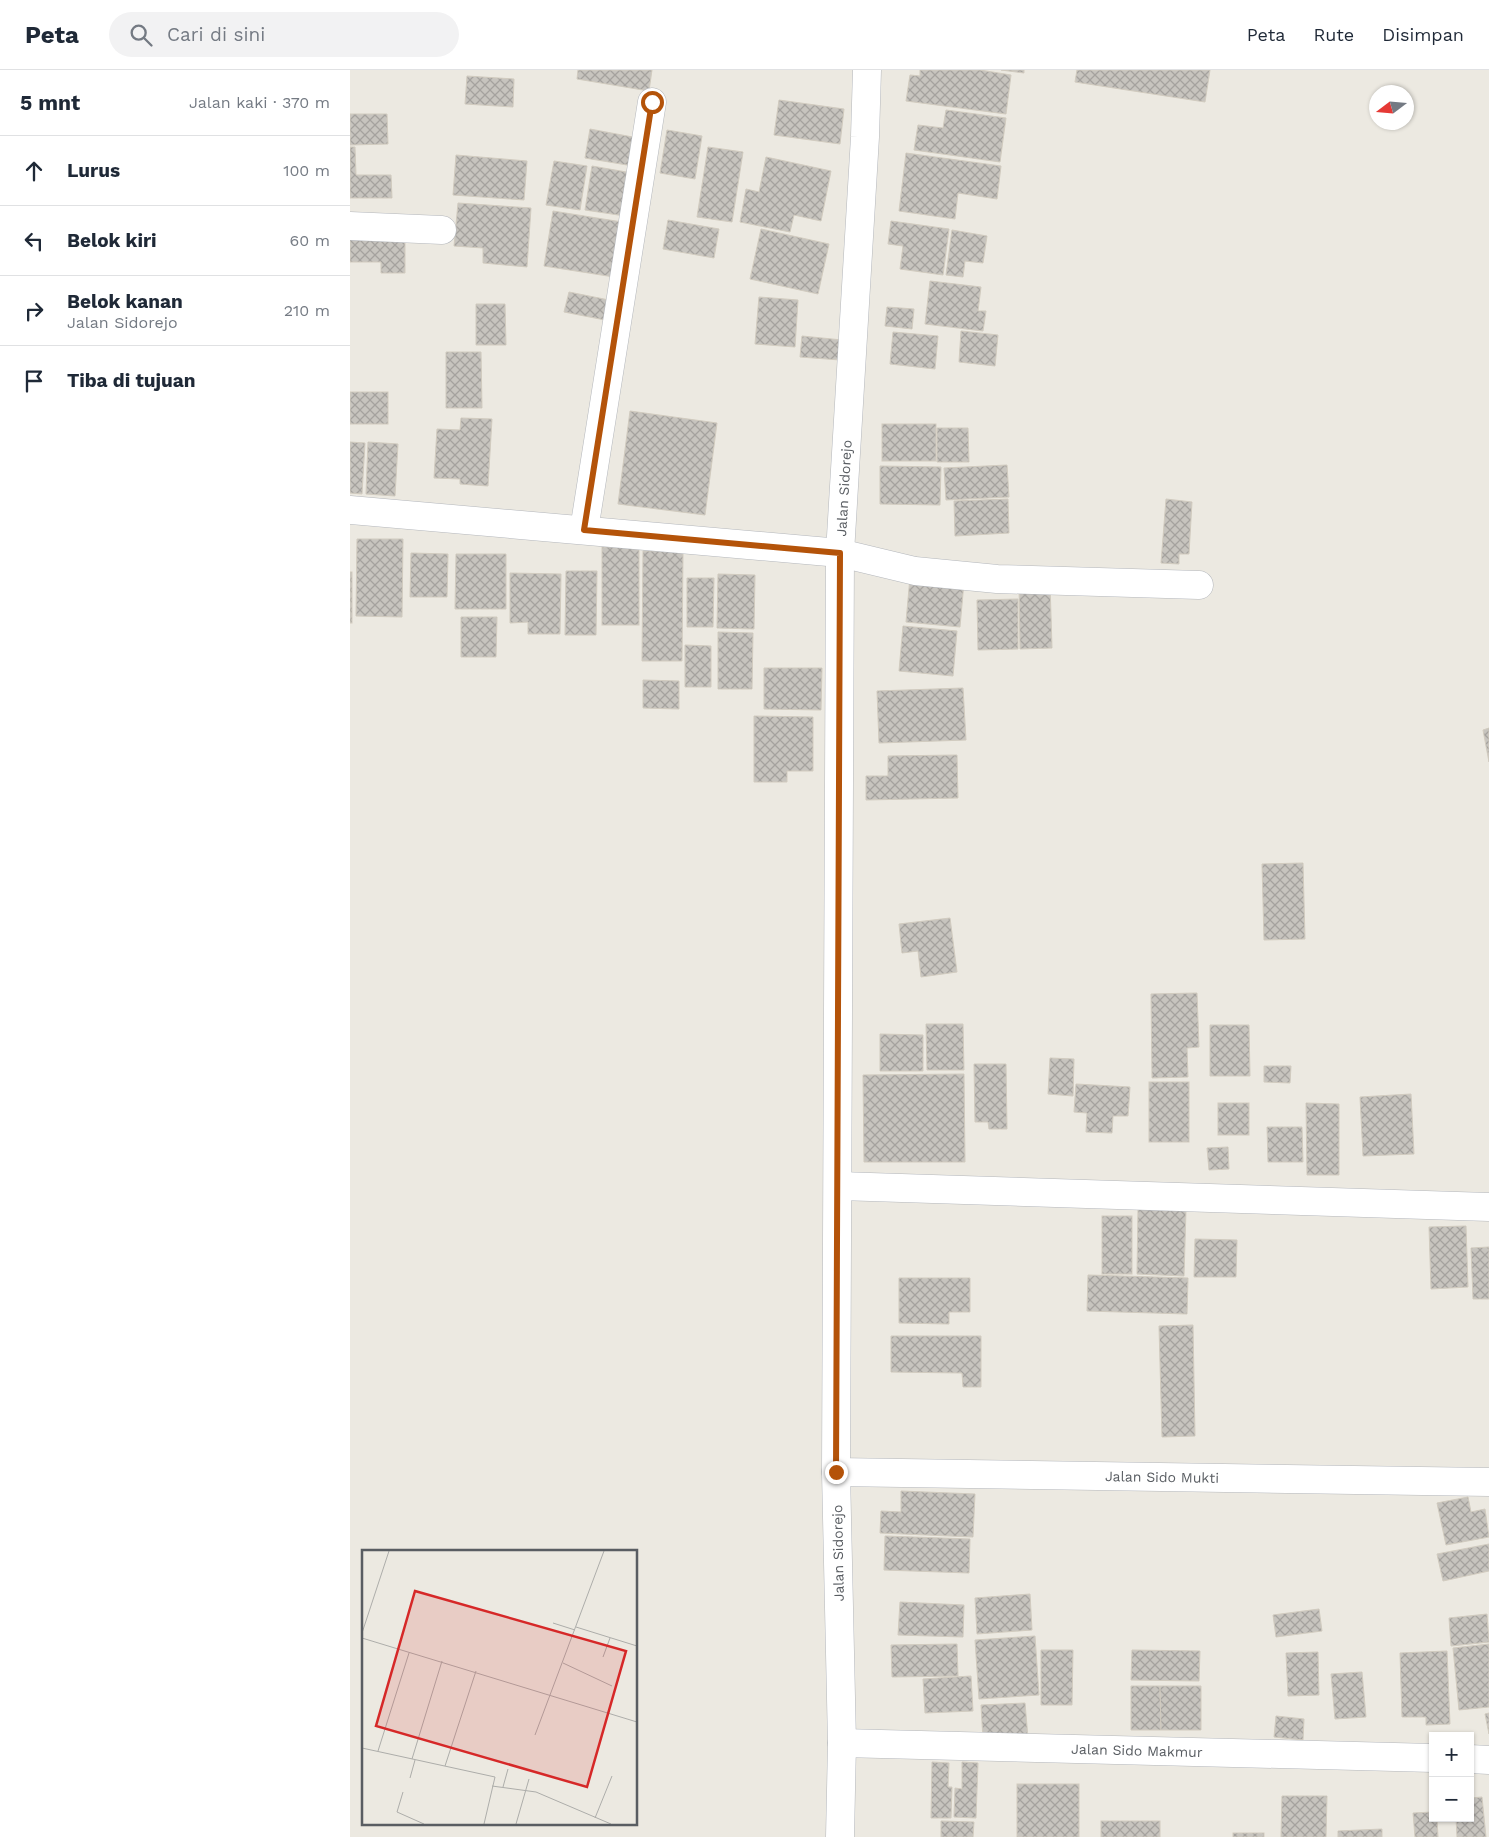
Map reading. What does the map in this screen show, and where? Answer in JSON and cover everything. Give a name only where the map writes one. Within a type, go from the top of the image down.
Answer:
[{"type":"street","name":"Jalan Sidorejo","points":[[840,1837],[842,1743],[836,1472],[840,553],[865,137],[867,70]]},
{"type":"street","points":[[584,530],[652,102]]},
{"type":"street","points":[[350,226],[442,230]]},
{"type":"street","points":[[350,510],[840,553],[915,571],[997,579],[1199,585]]},
{"type":"street","points":[[838,1186],[1489,1207]]},
{"type":"street","name":"Jalan Sido Mukti","points":[[836,1472],[1489,1482]]},
{"type":"street","name":"Jalan Sido Makmur","points":[[842,1743],[1429,1758]]},
{"type":"street","points":[[1474,1759],[1489,1760]]},
{"type":"building","points":[[578,70],[652,70],[649,91],[577,79]]},
{"type":"building","points":[[920,70],[980,70],[1011,75],[1006,114],[906,101],[910,75],[920,76]]},
{"type":"building","points":[[1001,70],[1024,70],[1024,73]]},
{"type":"building","points":[[1077,70],[1210,70],[1205,102],[1075,82]]},
{"type":"building","points":[[467,76],[514,79],[513,107],[465,104]]},
{"type":"building","points":[[779,100],[844,109],[840,144],[774,135]]},
{"type":"building","points":[[946,110],[1006,118],[1000,162],[914,150],[918,125],[943,128]]},
{"type":"building","points":[[350,114],[387,114],[388,144],[350,145]]},
{"type":"building","points":[[590,129],[638,138],[633,166],[585,158]]},
{"type":"building","points":[[667,130],[702,136],[695,179],[660,173]]},
{"type":"building","points":[[350,147],[355,147],[356,175],[391,175],[392,198],[350,198]]},
{"type":"building","points":[[708,147],[743,152],[732,222],[697,217]]},
{"type":"building","points":[[906,153],[1001,166],[997,199],[958,193],[955,219],[899,211]]},
{"type":"building","points":[[456,155],[527,161],[524,200],[453,195]]},
{"type":"building","points":[[766,157],[831,171],[821,221],[794,215],[790,232],[740,222],[746,189],[759,192]]},
{"type":"building","points":[[554,161],[587,166],[580,210],[546,205]]},
{"type":"building","points":[[592,166],[632,173],[625,216],[585,210]]},
{"type":"building","points":[[458,203],[531,208],[527,267],[483,263],[483,248],[454,246]]},
{"type":"building","points":[[553,211],[622,222],[614,277],[544,266]]},
{"type":"building","points":[[668,220],[719,229],[714,258],[663,249]]},
{"type":"building","points":[[891,221],[949,229],[943,275],[900,269],[903,246],[888,244]]},
{"type":"building","points":[[761,229],[829,244],[818,294],[750,279]]},
{"type":"building","points":[[952,230],[987,236],[983,263],[965,261],[963,277],[946,275]]},
{"type":"building","points":[[350,232],[405,232],[405,273],[381,273],[381,262],[350,262]]},
{"type":"building","points":[[930,281],[981,287],[978,311],[986,311],[983,331],[925,324]]},
{"type":"building","points":[[569,292],[609,300],[605,320],[564,312]]},
{"type":"building","points":[[759,297],[798,300],[795,347],[755,344]]},
{"type":"building","points":[[476,304],[505,304],[506,345],[476,345]]},
{"type":"building","points":[[887,307],[914,309],[912,329],[885,326]]},
{"type":"building","points":[[961,331],[998,335],[995,366],[959,362]]},
{"type":"building","points":[[893,332],[938,336],[935,369],[890,364]]},
{"type":"building","points":[[802,336],[842,340],[840,360],[800,357]]},
{"type":"building","points":[[446,352],[481,352],[482,408],[446,408]]},
{"type":"building","points":[[350,392],[388,392],[388,424],[350,424]]},
{"type":"building","points":[[630,411],[717,423],[705,515],[618,504]]},
{"type":"building","points":[[461,418],[492,419],[488,486],[460,484],[460,479],[434,478],[437,429],[460,430]]},
{"type":"building","points":[[882,424],[936,424],[936,461],[882,461]]},
{"type":"building","points":[[937,428],[968,428],[969,462],[937,462]]},
{"type":"building","points":[[350,442],[365,443],[362,494],[350,493]]},
{"type":"building","points":[[368,442],[398,444],[395,496],[366,494]]},
{"type":"building","points":[[1007,465],[1009,497],[946,500],[944,468]]},
{"type":"building","points":[[880,466],[941,467],[940,505],[880,504]]},
{"type":"building","points":[[1008,499],[1009,533],[955,536],[954,501]]},
{"type":"building","points":[[1166,499],[1192,502],[1189,554],[1179,554],[1179,564],[1161,563]]},
{"type":"building","points":[[357,539],[403,539],[402,617],[356,616]]},
{"type":"building","points":[[602,547],[639,547],[639,625],[602,625]]},
{"type":"building","points":[[643,551],[683,551],[682,661],[642,661]]},
{"type":"building","points":[[411,553],[448,554],[447,597],[410,597]]},
{"type":"building","points":[[456,554],[506,554],[506,609],[455,609]]},
{"type":"building","points":[[566,571],[597,571],[596,635],[565,635]]},
{"type":"building","points":[[350,572],[352,572],[352,623],[350,623]]},
{"type":"building","points":[[510,573],[561,574],[560,634],[528,634],[528,622],[510,623]]},
{"type":"building","points":[[718,574],[755,575],[754,629],[717,628]]},
{"type":"building","points":[[910,577],[964,582],[960,627],[906,622]]},
{"type":"building","points":[[687,578],[714,578],[713,627],[687,627]]},
{"type":"building","points":[[1019,584],[1050,584],[1052,648],[1020,649]]},
{"type":"building","points":[[1018,599],[1018,649],[978,650],[977,600]]},
{"type":"building","points":[[461,617],[497,617],[496,657],[461,657]]},
{"type":"building","points":[[903,626],[957,631],[953,676],[899,671]]},
{"type":"building","points":[[718,632],[753,633],[752,689],[718,689]]},
{"type":"building","points":[[685,645],[711,646],[711,687],[685,687]]},
{"type":"building","points":[[764,668],[822,668],[821,710],[764,709]]},
{"type":"building","points":[[643,680],[679,681],[679,709],[643,708]]},
{"type":"building","points":[[963,688],[966,740],[879,743],[877,691]]},
{"type":"building","points":[[754,716],[813,717],[813,771],[787,771],[787,782],[754,782]]},
{"type":"building","points":[[1489,728],[1489,762],[1483,730]]},
{"type":"building","points":[[957,755],[958,798],[866,800],[866,776],[888,776],[888,756]]},
{"type":"building","points":[[1303,863],[1305,939],[1264,940],[1262,864]]},
{"type":"building","points":[[950,918],[957,972],[921,977],[918,951],[902,953],[899,924]]},
{"type":"building","points":[[1197,993],[1199,1047],[1187,1048],[1188,1077],[1152,1078],[1151,994]]},
{"type":"building","points":[[926,1024],[963,1024],[964,1070],[927,1070]]},
{"type":"building","points":[[1210,1025],[1249,1025],[1250,1076],[1210,1076]]},
{"type":"building","points":[[880,1034],[923,1035],[923,1071],[880,1071]]},
{"type":"building","points":[[1050,1058],[1074,1059],[1073,1096],[1048,1094]]},
{"type":"building","points":[[974,1064],[1006,1064],[1007,1129],[989,1129],[988,1122],[975,1122]]},
{"type":"building","points":[[1264,1066],[1291,1066],[1290,1083],[1264,1082]]},
{"type":"building","points":[[964,1074],[965,1162],[864,1162],[863,1075]]},
{"type":"building","points":[[1149,1082],[1189,1082],[1189,1142],[1149,1142]]},
{"type":"building","points":[[1076,1084],[1130,1087],[1128,1116],[1113,1116],[1112,1133],[1086,1132],[1087,1113],[1074,1112]]},
{"type":"building","points":[[1411,1094],[1414,1154],[1363,1156],[1360,1097]]},
{"type":"building","points":[[1218,1103],[1249,1103],[1249,1135],[1218,1135]]},
{"type":"building","points":[[1306,1103],[1339,1104],[1339,1175],[1307,1175]]},
{"type":"building","points":[[1267,1127],[1302,1127],[1303,1162],[1268,1162]]},
{"type":"building","points":[[1228,1147],[1229,1169],[1209,1170],[1207,1148]]},
{"type":"building","points":[[1138,1209],[1186,1210],[1184,1276],[1137,1274]]},
{"type":"building","points":[[1102,1216],[1132,1216],[1132,1274],[1102,1274]]},
{"type":"building","points":[[1466,1226],[1468,1287],[1431,1289],[1429,1227]]},
{"type":"building","points":[[1195,1239],[1237,1240],[1236,1277],[1194,1277]]},
{"type":"building","points":[[1489,1247],[1489,1299],[1473,1299],[1471,1248]]},
{"type":"building","points":[[1088,1275],[1188,1278],[1187,1314],[1087,1311]]},
{"type":"building","points":[[899,1278],[970,1278],[970,1312],[949,1312],[949,1324],[899,1323]]},
{"type":"building","points":[[1193,1325],[1195,1436],[1162,1437],[1159,1326]]},
{"type":"building","points":[[891,1336],[981,1336],[981,1387],[963,1387],[962,1373],[891,1372]]},
{"type":"building","points":[[901,1491],[975,1494],[973,1537],[880,1533],[881,1511],[901,1512]]},
{"type":"building","points":[[1468,1497],[1471,1512],[1485,1509],[1489,1537],[1446,1545],[1437,1503]]},
{"type":"building","points":[[885,1536],[970,1539],[969,1573],[884,1570]]},
{"type":"building","points":[[1489,1544],[1489,1571],[1443,1581],[1437,1554]]},
{"type":"building","points":[[1030,1594],[1032,1630],[977,1634],[975,1598]]},
{"type":"building","points":[[900,1602],[964,1605],[963,1637],[898,1635]]},
{"type":"building","points":[[1319,1609],[1322,1631],[1276,1637],[1273,1615]]},
{"type":"building","points":[[1487,1614],[1489,1642],[1451,1646],[1449,1618]]},
{"type":"building","points":[[1035,1636],[1039,1695],[979,1699],[975,1640]]},
{"type":"building","points":[[957,1644],[958,1676],[892,1677],[891,1645]]},
{"type":"building","points":[[1489,1644],[1489,1707],[1459,1710],[1453,1648]]},
{"type":"building","points":[[1041,1650],[1073,1650],[1072,1705],[1041,1705]]},
{"type":"building","points":[[1132,1650],[1200,1651],[1199,1681],[1131,1680]]},
{"type":"building","points":[[1447,1651],[1450,1724],[1426,1725],[1426,1717],[1402,1717],[1400,1653]]},
{"type":"building","points":[[1318,1652],[1319,1695],[1288,1696],[1286,1653]]},
{"type":"building","points":[[1362,1672],[1366,1717],[1335,1719],[1331,1674]]},
{"type":"building","points":[[971,1676],[973,1711],[925,1713],[923,1679]]},
{"type":"building","points":[[1131,1686],[1160,1686],[1161,1730],[1131,1730]]},
{"type":"building","points":[[1160,1686],[1201,1686],[1201,1730],[1161,1730]]},
{"type":"building","points":[[1025,1703],[1028,1738],[983,1740],[981,1705]]},
{"type":"building","points":[[1489,1713],[1489,1734],[1485,1714]]},
{"type":"building","points":[[1276,1716],[1304,1719],[1303,1740],[1274,1737]]},
{"type":"building","points":[[932,1762],[949,1763],[948,1787],[952,1787],[951,1818],[931,1818]]},
{"type":"building","points":[[962,1762],[978,1763],[976,1818],[954,1817],[955,1788],[962,1789]]},
{"type":"building","points":[[1017,1784],[1079,1784],[1079,1837],[1017,1837]]},
{"type":"building","points":[[1282,1796],[1327,1796],[1326,1837],[1281,1837]]},
{"type":"building","points":[[1482,1797],[1486,1837],[1457,1837],[1456,1822],[1474,1822],[1474,1798]]},
{"type":"building","points":[[1429,1812],[1429,1822],[1437,1822],[1438,1837],[1415,1837],[1413,1813]]},
{"type":"building","points":[[941,1821],[974,1822],[973,1837],[941,1837]]},
{"type":"building","points":[[1101,1821],[1160,1821],[1160,1837],[1101,1837]]},
{"type":"building","points":[[1382,1829],[1382,1837],[1338,1837],[1338,1831]]},
{"type":"building","points":[[1233,1833],[1264,1833],[1264,1837],[1233,1837]]},
{"type":"route","points":[[652,102],[584,530],[840,553],[836,1472]]}]
